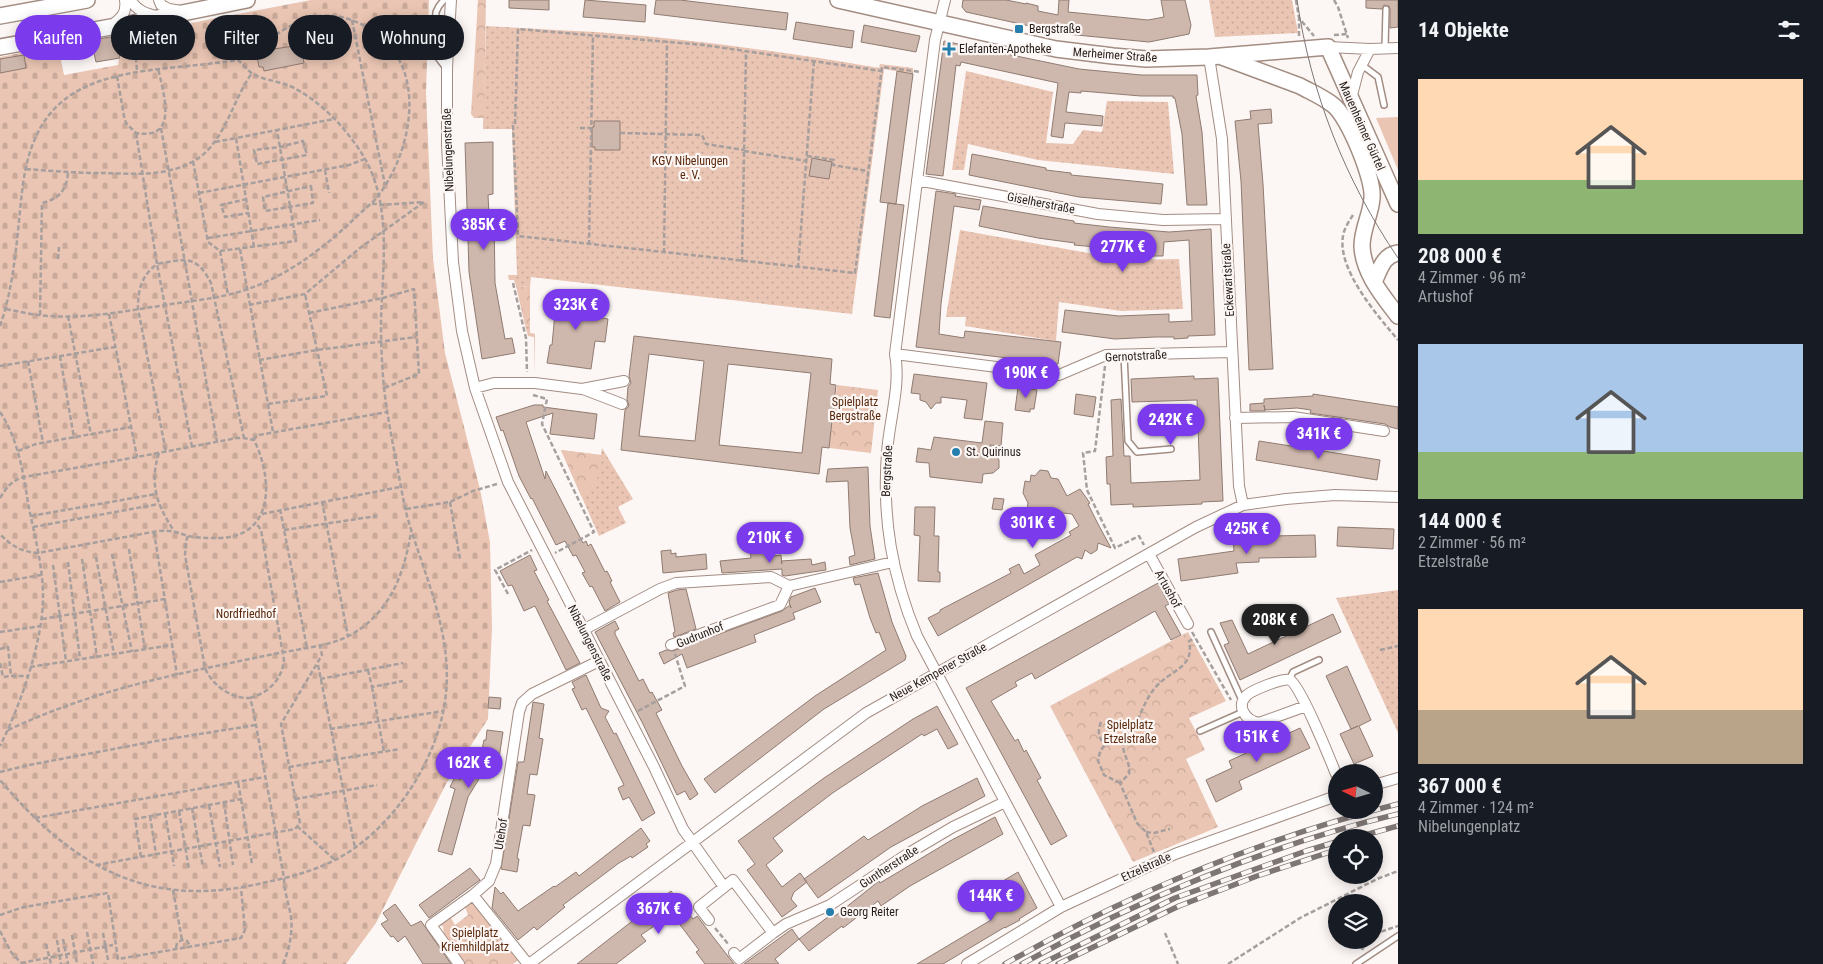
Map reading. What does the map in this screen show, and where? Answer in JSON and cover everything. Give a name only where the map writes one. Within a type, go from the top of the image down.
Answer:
[{"type":"main road","points":[[0,16],[87,0]]},
{"type":"main road","points":[[173,15],[247,0]]},
{"type":"main road","name":"Merheimer Straße","points":[[838,0],[1056,50],[1146,59],[1215,56],[1327,39]]},
{"type":"main road","points":[[0,46],[111,27]]},
{"type":"main road","name":"Mauenheimer Gürtel","points":[[1327,39],[1351,100],[1398,204]]},
{"type":"main road","name":"Mauenheimer Gürtel","points":[[1215,56],[1300,86],[1334,106],[1350,127],[1370,177],[1372,196],[1362,247],[1374,282],[1398,316]]},
{"type":"main road","points":[[1374,282],[1384,261],[1392,254],[1398,252]]},
{"type":"street","points":[[108,28],[120,19],[126,9],[125,0]]},
{"type":"street","points":[[131,0],[142,11],[151,15]]},
{"type":"street","points":[[159,0],[161,5],[188,12]]},
{"type":"street","name":"Nibelungenstraße","points":[[451,0],[447,68],[447,143],[453,262],[462,331],[475,388],[508,482],[628,716],[683,829],[724,887]]},
{"type":"street","name":"Bergstraße","points":[[945,0],[935,40],[895,354],[898,368],[887,452],[886,511],[893,562],[906,608],[917,636],[1061,907]]},
{"type":"street","name":"Merheimer Straße","points":[[1327,39],[1370,49],[1398,48]]},
{"type":"street","points":[[1351,100],[1358,72],[1370,49]]},
{"type":"street","name":"Eckewartstraße","points":[[1215,56],[1222,139],[1239,486],[1243,505]]},
{"type":"street","name":"Giselherstraße","points":[[917,180],[1098,214],[1163,220],[1225,219]]},
{"type":"street","name":"Gernotstraße","points":[[895,354],[1059,375],[1106,355],[1232,352]]},
{"type":"street","points":[[582,389],[624,381]]},
{"type":"street","points":[[475,388],[494,383],[527,383],[582,389],[622,404]]},
{"type":"street","points":[[1235,418],[1292,417],[1384,431]]},
{"type":"street","name":"Neue Kempener Straße","points":[[528,964],[866,713],[1196,527],[1243,505],[1335,495],[1398,498]]},
{"type":"street","name":"Artushof","points":[[1149,554],[1188,624]]},
{"type":"street","points":[[583,630],[660,590],[676,584],[771,577],[789,586],[893,562]]},
{"type":"street","name":"Gudrunhof","points":[[671,645],[780,605],[789,586]]},
{"type":"street","name":"Utehof","points":[[473,895],[489,881],[496,864],[519,712],[522,703],[532,694],[599,661]]},
{"type":"street","points":[[1306,706],[1259,723],[1252,722],[1247,718],[1243,706],[1248,694],[1281,680],[1289,680],[1296,685],[1306,706],[1332,764]]},
{"type":"street","points":[[1383,782],[1398,778]]},
{"type":"street","name":"Etzelstraße","points":[[967,964],[1061,907],[1159,861],[1328,799]]},
{"type":"street","name":"Guntherstraße","points":[[736,959],[786,924],[830,905],[909,853],[953,827],[1005,802]]},
{"type":"street","points":[[709,920],[699,906],[733,880],[774,933]]},
{"type":"street","points":[[459,964],[431,925],[473,895],[528,964]]},
{"type":"lane","points":[[444,0],[436,12],[434,48],[436,55],[447,68]]},
{"type":"lane","points":[[1385,48],[1386,9]]},
{"type":"lane","points":[[1362,64],[1378,77],[1384,105]]},
{"type":"lane","points":[[1124,354],[1128,440],[1137,452],[1171,450]]},
{"type":"lane","points":[[1200,731],[1243,706],[1210,632]]},
{"type":"lane","points":[[1289,680],[1292,672],[1319,660]]},
{"type":"lane","points":[[1356,964],[1398,936]]},
{"type":"path","points":[[1296,0],[1299,18],[1299,38]]},
{"type":"path","points":[[1299,18],[1314,36],[1327,39],[1348,34],[1334,0]]},
{"type":"path","points":[[352,20],[385,185]]},
{"type":"path","points":[[6,310],[40,315],[109,314],[228,295],[247,290],[283,273],[308,258],[347,226],[378,197],[397,165],[408,128],[410,102],[407,80],[400,62],[386,42],[366,26],[352,20]]},
{"type":"path","points":[[881,71],[814,60],[667,41],[518,29],[514,125],[518,236],[855,273],[882,67],[931,73]]},
{"type":"path","points":[[589,245],[593,35]]},
{"type":"path","points":[[664,253],[667,41]]},
{"type":"path","points":[[742,262],[746,51]]},
{"type":"path","points":[[136,60],[137,71]]},
{"type":"path","points":[[0,326],[6,310],[19,234],[29,151],[43,122],[61,101],[85,86],[137,71],[238,60],[252,74],[288,86],[308,96],[334,119],[350,137],[365,159],[380,205],[384,232],[381,341],[387,412],[400,488],[436,604],[443,634],[447,680],[444,711],[427,758],[408,792],[393,813],[375,832],[355,848],[335,860],[308,872],[241,888],[210,892],[173,890],[140,883],[96,865],[67,847],[0,780]]},
{"type":"path","points":[[798,268],[814,60]]},
{"type":"path","points":[[158,68],[166,108],[166,116],[161,128],[217,442]]},
{"type":"path","points":[[26,169],[142,175],[169,171],[193,161],[213,143],[221,132],[246,81],[252,74]]},
{"type":"path","points":[[117,76],[126,123],[136,133],[157,264],[192,446]]},
{"type":"path","points":[[213,143],[334,119]]},
{"type":"path","points":[[136,133],[150,134],[161,128]]},
{"type":"path","points":[[580,128],[591,128]]},
{"type":"path","points":[[193,161],[208,242],[220,251],[296,241],[276,130]]},
{"type":"path","points":[[620,132],[702,135],[706,144],[807,161]]},
{"type":"path","points":[[236,138],[254,247]]},
{"type":"path","points":[[303,141],[307,156],[257,164],[254,150],[280,147],[303,141]]},
{"type":"path","points":[[807,156],[834,160],[833,165],[868,172]]},
{"type":"path","points":[[199,192],[325,170],[349,165],[365,159]]},
{"type":"path","points":[[325,170],[329,193]]},
{"type":"path","points":[[40,315],[42,203],[52,200],[61,193],[68,184],[68,172]]},
{"type":"path","points":[[311,186],[313,203],[265,211],[263,197],[288,192],[311,186]]},
{"type":"path","points":[[247,199],[222,205],[225,217],[249,213]]},
{"type":"path","points":[[249,305],[305,294],[360,248],[424,202],[380,205],[371,203]]},
{"type":"path","points":[[1358,209],[1349,221],[1343,235],[1346,262],[1352,276],[1372,307],[1398,340]]},
{"type":"path","points":[[208,238],[320,220]]},
{"type":"path","points":[[58,259],[59,247]]},
{"type":"path","points":[[240,249],[273,432]]},
{"type":"path","points":[[220,251],[228,295]]},
{"type":"path","points":[[166,452],[138,309],[141,281],[148,270],[157,264],[192,260],[205,270],[215,298],[244,438]]},
{"type":"path","points":[[513,283],[526,338],[528,357],[527,393],[547,399],[542,424],[594,532],[546,557]]},
{"type":"path","points":[[309,313],[383,298],[414,289],[419,374],[384,388]]},
{"type":"path","points":[[268,404],[327,396],[305,294]]},
{"type":"path","points":[[109,314],[137,457]]},
{"type":"path","points":[[68,316],[91,435]]},
{"type":"path","points":[[259,360],[317,350],[417,337]]},
{"type":"path","points":[[0,366],[116,347]]},
{"type":"path","points":[[1106,355],[1095,451],[1083,453],[1086,490],[1115,548],[1139,536],[1149,554]]},
{"type":"path","points":[[60,356],[74,438]]},
{"type":"path","points":[[28,361],[43,443]]},
{"type":"path","points":[[0,412],[10,429],[18,451],[24,477],[41,575],[42,619],[30,667],[8,730],[0,746]]},
{"type":"path","points":[[254,440],[259,435],[273,432],[387,412]]},
{"type":"path","points":[[18,451],[43,443],[132,427]]},
{"type":"path","points":[[0,498],[8,486],[24,477],[192,446],[244,438],[254,440]]},
{"type":"path","points":[[0,534],[13,546],[23,551],[38,553],[154,532],[174,531],[188,536],[224,538],[247,530],[256,523],[267,496],[263,467],[254,440]]},
{"type":"path","points":[[159,453],[155,470],[156,494],[159,504],[174,531]]},
{"type":"path","points":[[406,509],[450,502],[474,491],[508,482]]},
{"type":"path","points":[[261,514],[322,501],[400,488]]},
{"type":"path","points":[[31,516],[156,494]]},
{"type":"path","points":[[322,501],[348,636]]},
{"type":"path","points":[[450,502],[460,559]]},
{"type":"path","points":[[33,527],[159,504]]},
{"type":"path","points":[[280,509],[307,648]]},
{"type":"path","points":[[284,530],[377,516]]},
{"type":"path","points":[[188,536],[185,555],[208,677],[221,689],[238,697],[250,698],[268,689],[277,680],[283,667],[283,653],[260,530],[256,523]]},
{"type":"path","points":[[8,730],[63,706],[98,694],[205,668],[320,646],[348,636],[369,621],[392,594],[401,577],[412,530]]},
{"type":"path","points":[[154,532],[177,675]]},
{"type":"path","points":[[508,594],[496,570],[540,545]]},
{"type":"path","points":[[129,549],[145,650]]},
{"type":"path","points":[[112,554],[132,652]]},
{"type":"path","points":[[96,557],[114,654]]},
{"type":"path","points":[[82,559],[97,657]]},
{"type":"path","points":[[68,562],[76,614],[80,659]]},
{"type":"path","points":[[53,565],[66,661]]},
{"type":"path","points":[[0,582],[41,575]]},
{"type":"path","points":[[42,619],[165,599]]},
{"type":"path","points":[[1188,624],[1230,700],[1243,706]]},
{"type":"path","points":[[0,632],[41,626]]},
{"type":"path","points":[[1120,783],[1130,774],[1130,767],[1124,757],[1123,742],[1136,726],[1155,687],[1188,660],[1191,653],[1190,641],[1195,638]]},
{"type":"path","points":[[30,667],[172,645]]},
{"type":"path","name":"Gudrunhof","points":[[628,716],[685,686],[671,645]]},
{"type":"path","points":[[96,865],[276,834],[295,829],[300,824],[281,724],[322,655],[320,646]]},
{"type":"path","points":[[1380,650],[1398,646]]},
{"type":"path","points":[[0,649],[8,647],[11,676]]},
{"type":"path","points":[[0,663],[3,677],[27,676]]},
{"type":"path","points":[[320,679],[403,663]]},
{"type":"path","points":[[317,664],[355,848]]},
{"type":"path","points":[[368,670],[384,752]]},
{"type":"path","points":[[372,687],[403,681]]},
{"type":"path","points":[[250,698],[291,925],[290,943],[283,964]]},
{"type":"path","points":[[330,729],[444,711]]},
{"type":"path","points":[[1101,722],[1099,735],[1100,739],[1106,744]]},
{"type":"path","points":[[0,772],[156,741],[256,725]]},
{"type":"path","points":[[1123,742],[1106,744],[1102,747],[1098,758],[1099,766],[1104,775],[1120,783],[1137,823],[1146,832],[1159,861]]},
{"type":"path","points":[[289,767],[400,749]]},
{"type":"path","points":[[36,818],[265,776]]},
{"type":"path","points":[[238,781],[252,864]]},
{"type":"path","points":[[295,799],[377,785]]},
{"type":"path","points":[[141,857],[135,819],[241,799]]},
{"type":"path","points":[[224,802],[233,865]]},
{"type":"path","points":[[209,805],[220,867]]},
{"type":"path","points":[[192,808],[203,867]]},
{"type":"path","points":[[179,811],[189,869]]},
{"type":"path","points":[[165,813],[174,866]]},
{"type":"path","points":[[150,816],[156,854]]},
{"type":"path","points":[[298,826],[335,860]]},
{"type":"path","points":[[1146,832],[1154,833],[1170,829]]},
{"type":"path","points":[[1228,964],[1300,918],[1398,871]]},
{"type":"path","points":[[0,915],[24,907],[108,893],[118,959],[241,938],[245,930],[241,888]]},
{"type":"path","points":[[173,890],[182,940]]},
{"type":"path","points":[[709,920],[736,959]]},
{"type":"path","points":[[1383,931],[1398,926]]},
{"type":"path","points":[[0,931],[21,964],[113,945]]},
{"type":"path","points":[[87,932],[93,964]]},
{"type":"path","points":[[1165,932],[1178,964]]},
{"type":"path","points":[[103,933],[108,960]]},
{"type":"path","points":[[72,935],[77,964]]},
{"type":"path","points":[[63,939],[68,964]]},
{"type":"path","points":[[56,940],[61,964]]},
{"type":"path","points":[[176,949],[176,943],[182,940],[187,941],[190,946]]},
{"type":"path","points":[[46,944],[51,964]]},
{"type":"path","points":[[14,963],[16,958]]},
{"type":"green space","name":"Nordfriedhof","points":[[311,0],[429,0],[429,15],[362,15],[362,60],[427,60],[426,92],[433,259],[445,353],[480,489],[490,542],[492,627],[488,719],[446,784],[376,923],[346,964],[0,964],[0,57],[15,54],[15,60],[61,60],[64,75],[118,65],[119,60],[195,60],[195,22],[205,20],[205,60],[278,60],[278,15],[233,15]]},
{"type":"green space","points":[[478,0],[486,0],[484,118],[474,118],[471,114]]},
{"type":"green space","points":[[1209,0],[1292,0],[1298,33],[1215,37]]},
{"type":"green space","name":"KGV Nibelungen e. V.","points":[[486,26],[667,38],[773,51],[879,68],[880,64],[913,68],[913,74],[884,69],[852,314],[531,277],[530,287],[516,286],[514,280],[509,280],[508,275],[517,275],[512,129],[483,129]]},
{"type":"green space","points":[[966,71],[1053,92],[1046,143],[1073,144],[1083,130],[1102,132],[1107,101],[1168,102],[1174,174],[1038,160],[968,144],[964,170],[952,170]]},
{"type":"green space","points":[[1398,117],[1398,170],[1376,118]]},
{"type":"green space","points":[[960,230],[1127,260],[1179,259],[1183,309],[1121,311],[1059,302],[1056,341],[965,326],[966,317],[946,317]]},
{"type":"green space","points":[[516,286],[530,287],[530,326],[525,325]]},
{"type":"green space","points":[[525,325],[530,326],[530,333],[535,334],[535,374],[534,337],[528,336]]},
{"type":"green space","name":"Spielplatz Bergstraße","points":[[837,385],[878,390],[871,453],[829,448]]},
{"type":"green space","points":[[602,448],[633,499],[618,507],[626,523],[599,536],[561,450],[601,455]]},
{"type":"green space","points":[[561,450],[601,455],[597,479],[587,492],[581,496]]},
{"type":"green space","points":[[1398,590],[1398,733],[1336,598]]},
{"type":"green space","name":"Spielplatz Etzelstraße","points":[[1188,632],[1226,701],[1189,718],[1205,750],[1186,759],[1218,827],[1133,862],[1050,706]]},
{"type":"green space","name":"Spielplatz Kriemhildplatz","points":[[472,903],[476,904],[518,960],[513,964],[465,964],[444,935],[443,926],[441,926],[444,921],[450,916],[455,925],[468,915],[465,907]]},
{"type":"building","points":[[509,0],[549,0],[549,10],[509,8]]},
{"type":"building","points":[[585,0],[646,5],[645,22],[583,17]]},
{"type":"building","points":[[656,0],[680,0],[788,13],[786,30],[654,14]]},
{"type":"building","points":[[963,0],[1006,0],[1026,3],[1038,6],[1038,11],[1058,15],[1059,0],[1069,0],[1068,12],[1148,20],[1164,17],[1161,0],[1185,0],[1191,25],[1189,34],[1149,42],[1066,34],[966,12],[962,7]]},
{"type":"building","points":[[1366,0],[1398,0],[1398,27],[1390,28],[1389,6],[1384,5],[1382,9],[1366,8]]},
{"type":"building","points":[[796,22],[854,31],[852,48],[793,39]]},
{"type":"building","points":[[864,25],[920,36],[916,52],[861,42]]},
{"type":"building","points":[[111,37],[111,60],[96,62],[96,60],[101,60],[101,38]]},
{"type":"building","points":[[944,41],[1079,69],[1141,75],[1197,75],[1198,95],[1196,96],[1202,132],[1207,205],[1187,205],[1182,134],[1173,96],[1069,92],[1066,112],[1103,116],[1102,126],[1065,123],[1063,138],[1051,136],[1058,83],[961,62],[960,66],[956,65],[943,176],[926,174]]},
{"type":"building","points":[[288,47],[288,60],[304,60],[304,63],[264,71],[263,67],[259,67],[258,60],[278,60],[278,48]]},
{"type":"building","points":[[15,56],[15,60],[25,60],[26,68],[0,73],[0,59]]},
{"type":"building","points":[[897,71],[913,74],[896,204],[880,202]]},
{"type":"building","points":[[1271,109],[1272,123],[1258,124],[1273,369],[1249,370],[1241,181],[1235,121],[1251,119],[1250,111]]},
{"type":"building","points":[[594,121],[620,121],[620,150],[595,150],[595,147],[592,147],[592,127],[594,127]]},
{"type":"building","points":[[493,142],[493,194],[488,195],[489,215],[494,214],[495,283],[505,339],[512,338],[515,353],[482,359],[469,272],[465,143]]},
{"type":"building","points":[[972,154],[1046,168],[1046,170],[1071,173],[1071,175],[1163,184],[1161,204],[1079,197],[969,175]]},
{"type":"building","points":[[812,158],[832,162],[829,179],[809,176]]},
{"type":"building","points":[[936,191],[981,200],[979,210],[954,206],[941,304],[939,334],[964,338],[965,331],[1061,342],[1058,364],[916,347]]},
{"type":"building","points":[[888,203],[904,205],[890,318],[874,316]]},
{"type":"building","points":[[983,206],[1074,221],[1074,223],[1109,227],[1169,232],[1211,229],[1215,335],[1188,336],[1188,338],[1174,339],[1174,337],[1155,337],[1115,339],[1062,332],[1065,310],[1119,316],[1169,314],[1169,322],[1192,321],[1189,240],[1164,242],[1163,256],[1152,256],[1153,252],[1143,252],[1143,248],[1118,247],[1118,249],[1074,245],[1075,243],[1038,238],[979,226]]},
{"type":"building","points":[[555,294],[599,299],[597,317],[608,319],[605,342],[595,341],[591,369],[547,363],[550,345],[552,345]]},
{"type":"building","points":[[634,336],[832,359],[830,384],[836,385],[829,448],[822,447],[819,474],[621,450],[625,410],[629,406],[627,399],[628,387],[631,383],[629,376]],"holes":[[[649,354],[704,361],[695,441],[639,436]],[[728,364],[811,373],[802,453],[719,445]]]},
{"type":"building","points":[[914,374],[987,383],[982,420],[964,418],[967,400],[941,397],[941,403],[936,403],[931,409],[926,402],[920,400],[920,394],[911,393]]},
{"type":"building","points":[[1194,376],[1194,379],[1218,378],[1223,501],[1202,502],[1202,504],[1133,507],[1133,504],[1111,505],[1110,484],[1107,484],[1106,457],[1113,456],[1111,400],[1121,399],[1124,456],[1130,456],[1131,483],[1200,480],[1197,400],[1132,402],[1131,379]]},
{"type":"building","points":[[1018,387],[1037,390],[1034,409],[1030,409],[1030,412],[1015,410]]},
{"type":"building","points":[[1076,394],[1096,397],[1093,417],[1074,414]]},
{"type":"building","points":[[1313,394],[1398,407],[1398,429],[1385,424],[1310,413],[1311,410],[1297,408],[1265,410],[1264,405],[1265,411],[1250,411],[1250,404],[1264,403],[1264,399],[1313,396]]},
{"type":"building","points":[[534,405],[597,414],[594,439],[550,434],[553,413],[526,422],[545,479],[546,471],[583,543],[586,541],[588,546],[591,544],[605,572],[607,571],[612,581],[610,582],[620,602],[605,611],[592,586],[590,587],[582,573],[585,572],[576,555],[573,556],[565,541],[556,545],[519,476],[503,430],[501,431],[496,417]]},
{"type":"building","name":"St. Quirinus","points":[[985,421],[1003,423],[1001,446],[990,445],[999,460],[999,468],[993,473],[983,474],[982,483],[930,477],[929,463],[916,462],[918,448],[931,450],[934,437],[982,443]]},
{"type":"building","points":[[1259,441],[1380,460],[1377,480],[1256,460]]},
{"type":"building","points":[[868,467],[870,526],[875,559],[850,565],[849,557],[855,555],[850,528],[848,481],[826,482],[828,469]]},
{"type":"building","points":[[1040,470],[1048,471],[1051,478],[1058,479],[1067,496],[1080,489],[1090,503],[1088,504],[1111,548],[1098,543],[1097,550],[1091,554],[1085,550],[1082,559],[1077,557],[938,636],[928,618],[1011,573],[1009,569],[1019,564],[1024,574],[1040,565],[1035,555],[1071,535],[1069,532],[1079,526],[1072,514],[1043,511],[1047,520],[1035,527],[1025,526],[1028,503],[1023,493],[1025,481],[1030,482],[1031,475],[1035,476]]},
{"type":"building","points":[[994,498],[1004,499],[1002,510],[992,509]]},
{"type":"building","points":[[915,507],[935,507],[934,536],[939,536],[938,572],[940,572],[940,582],[918,581],[920,536],[914,535]]},
{"type":"building","points":[[1338,527],[1394,529],[1393,549],[1337,546]]},
{"type":"building","points":[[1315,535],[1316,557],[1259,558],[1259,562],[1236,563],[1238,573],[1181,581],[1178,559],[1234,551],[1233,537]]},
{"type":"building","points":[[765,548],[766,557],[781,555],[782,561],[811,559],[812,565],[825,562],[826,570],[785,576],[782,575],[782,569],[722,573],[720,561],[751,558],[750,549]]},
{"type":"building","points":[[671,550],[671,554],[676,553],[676,557],[706,554],[707,569],[663,573],[661,551]]},
{"type":"building","points":[[530,555],[537,570],[534,571],[549,600],[547,601],[580,663],[566,670],[535,606],[524,611],[512,585],[508,586],[500,571]]},
{"type":"building","points":[[878,573],[892,622],[906,656],[905,660],[824,709],[715,793],[704,779],[815,696],[886,650],[879,632],[876,633],[870,618],[860,584],[855,585],[853,578]]},
{"type":"building","points":[[1158,583],[1169,604],[1165,606],[1181,635],[1171,640],[1155,611],[1035,679],[1032,673],[1015,682],[1017,686],[991,701],[1015,741],[1018,739],[1024,752],[1026,750],[1041,778],[1037,780],[1067,836],[1051,845],[966,688]]},
{"type":"building","points":[[815,588],[821,602],[793,613],[795,619],[754,635],[756,642],[687,668],[682,654],[664,664],[659,653],[666,650],[673,651],[782,611],[790,605],[791,597]]},
{"type":"building","points":[[686,589],[696,629],[674,637],[673,633],[675,632],[668,593]]},
{"type":"building","points":[[1333,614],[1341,632],[1240,680],[1224,645],[1229,643],[1220,623],[1232,620],[1248,654]]},
{"type":"building","points":[[615,621],[619,629],[615,631],[615,634],[639,681],[643,679],[662,710],[656,713],[698,794],[690,800],[685,791],[677,795],[643,724],[595,632]]},
{"type":"building","points":[[1347,666],[1371,720],[1359,726],[1373,756],[1354,764],[1340,734],[1358,726],[1351,729],[1326,676]]},
{"type":"building","points":[[586,675],[601,708],[609,711],[605,717],[614,734],[616,733],[655,813],[642,821],[629,797],[623,800],[618,788],[624,785],[586,708],[582,710],[572,689],[575,688],[572,682]]},
{"type":"building","points":[[489,697],[501,698],[500,709],[488,708]]},
{"type":"building","points":[[533,702],[544,704],[539,738],[543,739],[537,775],[530,774],[527,794],[535,795],[530,826],[523,825],[517,858],[519,859],[517,872],[501,869],[518,762],[524,762]]},
{"type":"building","points":[[937,706],[958,744],[948,749],[937,729],[924,736],[922,734],[834,792],[773,838],[783,851],[766,865],[782,887],[800,873],[807,882],[794,892],[791,899],[797,906],[782,917],[747,870],[755,864],[738,841],[824,778],[913,719]]},
{"type":"building","points":[[1300,728],[1310,748],[1239,781],[1242,789],[1216,802],[1206,780],[1232,768],[1229,761]]},
{"type":"building","points":[[487,730],[503,732],[498,765],[488,764],[468,797],[452,855],[438,851],[455,789],[450,787],[455,777],[460,780],[472,760],[479,764]]},
{"type":"building","points":[[977,778],[985,796],[891,847],[818,898],[804,879],[864,836],[868,840],[922,806]]},
{"type":"building","points":[[995,817],[1003,834],[910,886],[881,906],[878,901],[809,951],[799,939],[833,913],[835,916],[879,881],[880,883],[950,841]]},
{"type":"building","points":[[641,828],[650,841],[646,844],[648,847],[632,858],[631,856],[619,863],[563,905],[565,907],[537,930],[534,927],[518,940],[492,908],[495,887],[501,894],[503,892],[518,911],[576,872],[579,876]]},
{"type":"building","points":[[470,868],[480,880],[429,918],[419,905]]},
{"type":"building","points":[[1018,872],[1037,908],[1020,920],[943,964],[917,964],[991,920],[988,914],[1012,900],[1003,881]]},
{"type":"building","points":[[671,891],[693,919],[697,916],[734,964],[705,964],[696,952],[699,950],[672,914],[641,935],[646,941],[616,964],[577,964]]},
{"type":"building","points":[[395,904],[411,926],[421,921],[451,964],[423,964],[405,936],[398,942],[393,936],[391,937],[381,924],[388,920],[383,913]]},
{"type":"building","points":[[792,929],[799,939],[775,959],[779,964],[744,964]]},
{"type":"tram line","points":[[1297,0],[1311,69],[1333,135],[1346,167],[1362,198],[1398,258]]},
{"type":"railway","points":[[1005,964],[1099,914],[1196,871],[1296,834],[1398,804]]},
{"type":"railway","points":[[1022,964],[1111,918],[1205,877],[1301,842],[1398,814]]},
{"type":"railway","points":[[1383,830],[1398,826]]},
{"type":"railway","points":[[1041,964],[1175,898],[1328,844]]},
{"type":"railway","points":[[1058,964],[1179,906],[1257,876],[1328,853]]},
{"type":"place","name":"Bergstraße","points":[[1019,29]]},
{"type":"place","name":"Elefanten-Apotheke","points":[[949,49]]},
{"type":"place","name":"St. Quirinus","points":[[956,452]]},
{"type":"place","name":"Georg Reiter","points":[[830,912]]}]
